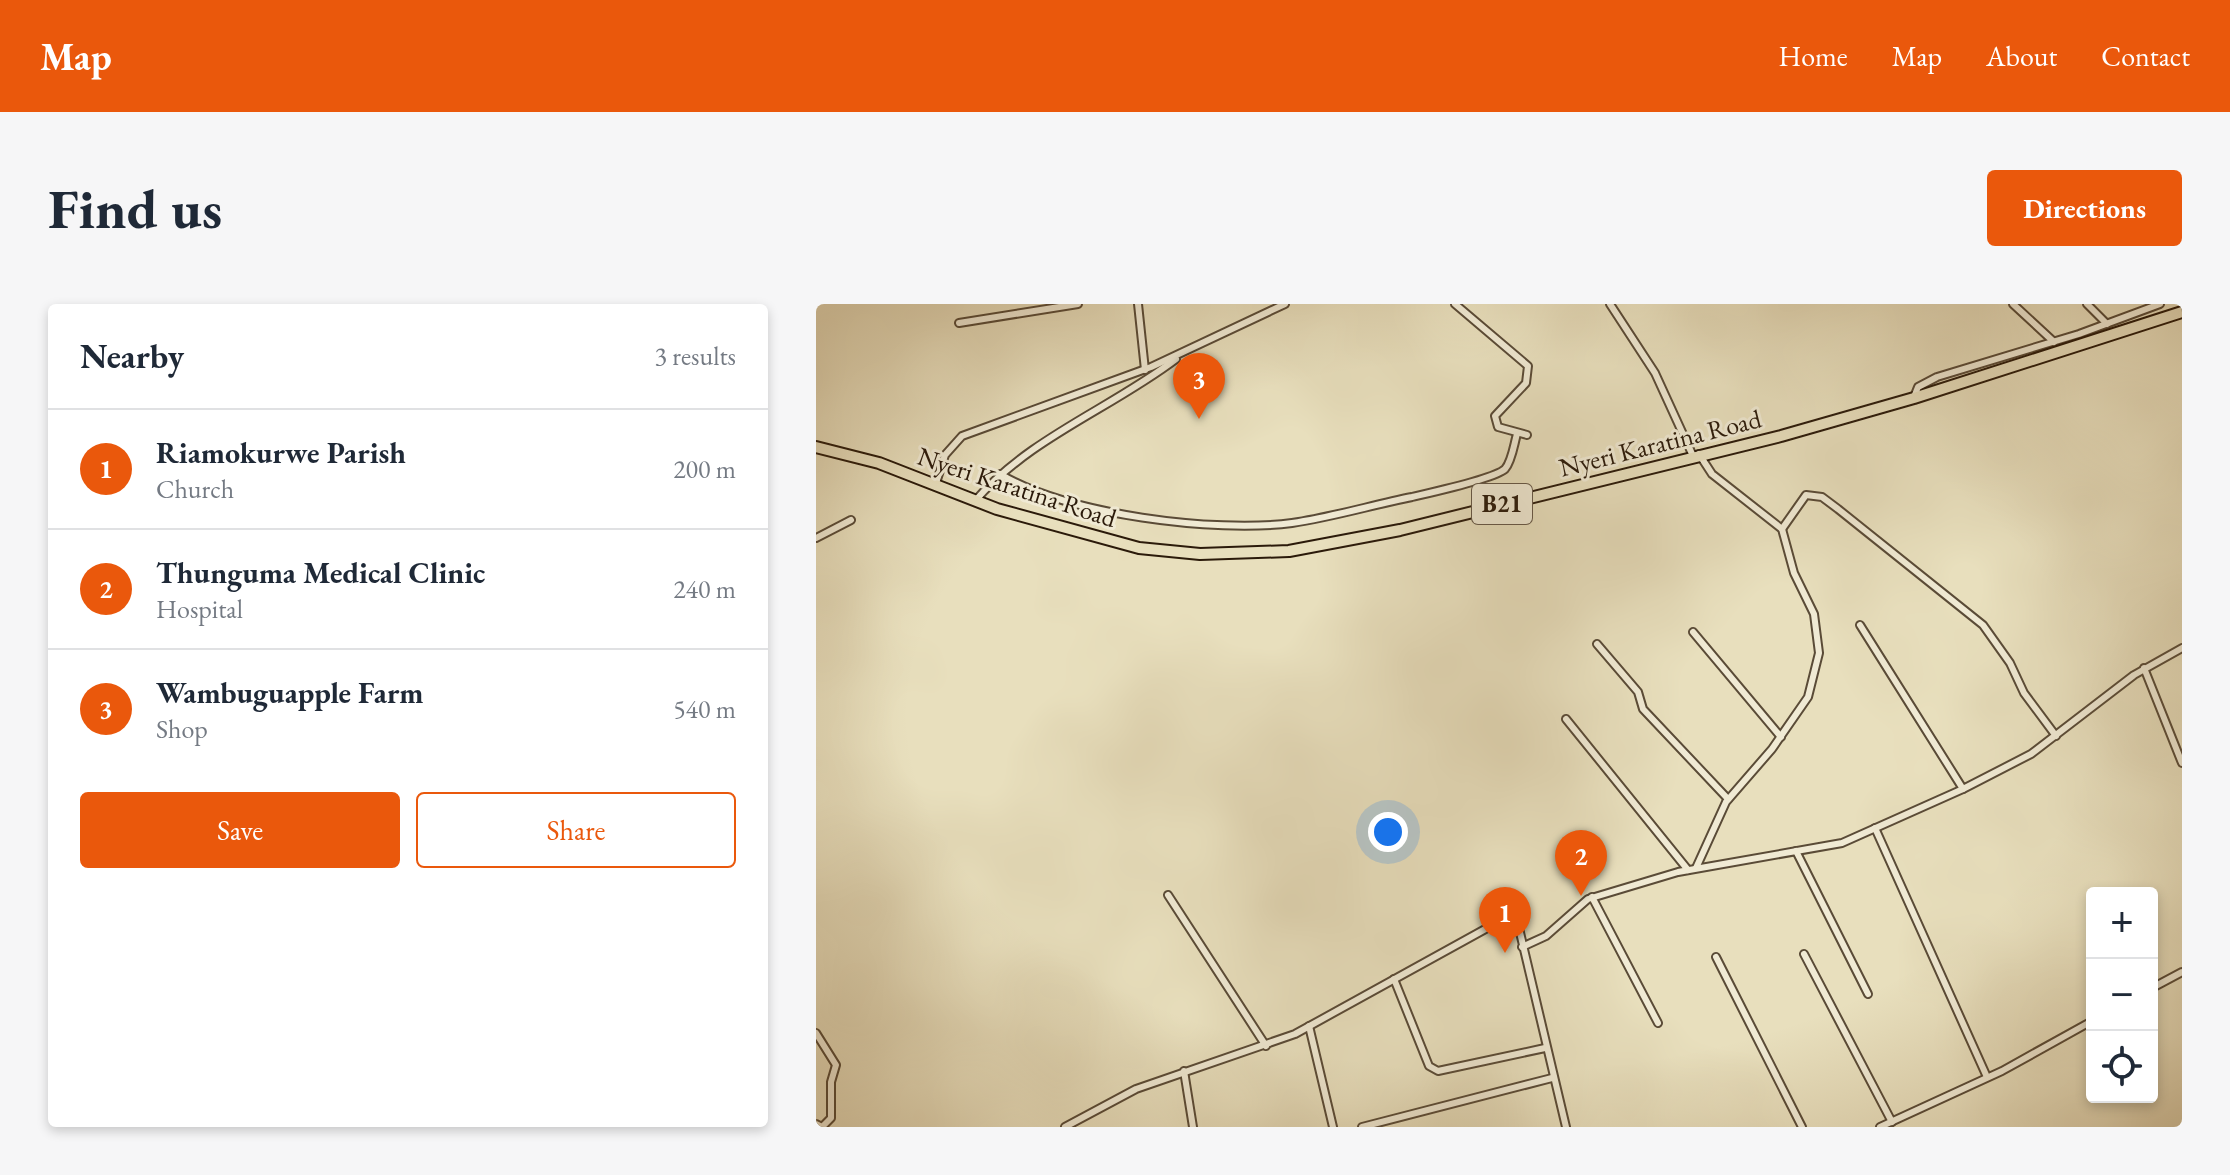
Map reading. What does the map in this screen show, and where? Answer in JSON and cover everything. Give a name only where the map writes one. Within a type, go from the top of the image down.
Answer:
[{"type":"highway","name":"Nyeri Karatina Road","points":[[816,447],[879,463],[975,501],[1139,548],[1200,554],[1289,551],[1400,530],[1781,436],[1914,398],[2182,312]]},
{"type":"street","points":[[959,323],[1078,304]]},
{"type":"street","points":[[1138,304],[1145,370]]},
{"type":"street","points":[[935,486],[945,455],[962,436],[1145,370],[1285,304]]},
{"type":"street","points":[[1455,304],[1528,366],[1526,383],[1495,416],[1498,427],[1527,435]]},
{"type":"street","points":[[1610,304],[1655,373],[1696,455],[1712,474],[1782,529],[1794,573],[1814,614],[1819,653],[1808,697],[1781,737],[1728,799],[1696,868]]},
{"type":"street","points":[[2013,304],[2054,342]]},
{"type":"street","points":[[2087,304],[2107,324]]},
{"type":"street","points":[[1914,398],[1923,383],[2054,342],[2160,304]]},
{"type":"street","points":[[975,501],[1000,474],[1094,410],[1142,385],[1185,352]]},
{"type":"street","points":[[1000,474],[1015,483],[1094,508],[1161,520],[1248,526],[1328,517],[1442,491],[1498,472],[1507,466],[1517,434]]},
{"type":"street","points":[[1782,529],[1806,495],[1822,497],[1838,509],[1983,625],[2010,663],[2024,693],[2056,736]]},
{"type":"street","points":[[816,538],[851,520]]},
{"type":"street","points":[[1860,625],[1963,789]]},
{"type":"street","points":[[1693,632],[1781,737]]},
{"type":"street","points":[[1597,644],[1633,684],[1643,709],[1728,799]]},
{"type":"street","points":[[1522,947],[1546,936],[1575,908],[1592,897],[1696,868],[1842,843],[1963,789],[2031,754],[2144,668],[2182,648]]},
{"type":"street","points":[[2144,668],[2182,763]]},
{"type":"street","points":[[1566,719],[1688,870]]},
{"type":"street","points":[[1875,828],[1987,1077]]},
{"type":"street","points":[[1796,851],[1868,994]]},
{"type":"street","points":[[1168,895],[1266,1046]]},
{"type":"street","points":[[1592,897],[1658,1023]]},
{"type":"street","points":[[1065,1127],[1136,1089],[1266,1046],[1309,1026],[1498,923],[1518,924],[1566,1127]]},
{"type":"street","points":[[1804,954],[1892,1122]]},
{"type":"street","points":[[1716,957],[1802,1127]]},
{"type":"street","points":[[2158,985],[2182,972]]},
{"type":"street","points":[[1394,979],[1429,1066],[1438,1071],[1545,1048]]},
{"type":"street","points":[[1880,1127],[1987,1077],[2086,1024]]},
{"type":"street","points":[[1309,1026],[1333,1127]]},
{"type":"street","points":[[816,1033],[836,1065],[831,1082],[831,1118],[822,1127],[816,1124]]},
{"type":"street","points":[[1184,1071],[1193,1127]]},
{"type":"street","points":[[1362,1127],[1552,1078]]},
{"type":"place","name":"Wambuguapple Farm","points":[[1199,419]]},
{"type":"place","name":"Thunguma Medical Clinic","points":[[1581,896]]},
{"type":"place","name":"Riamokurwe Parish","points":[[1505,953]]}]
